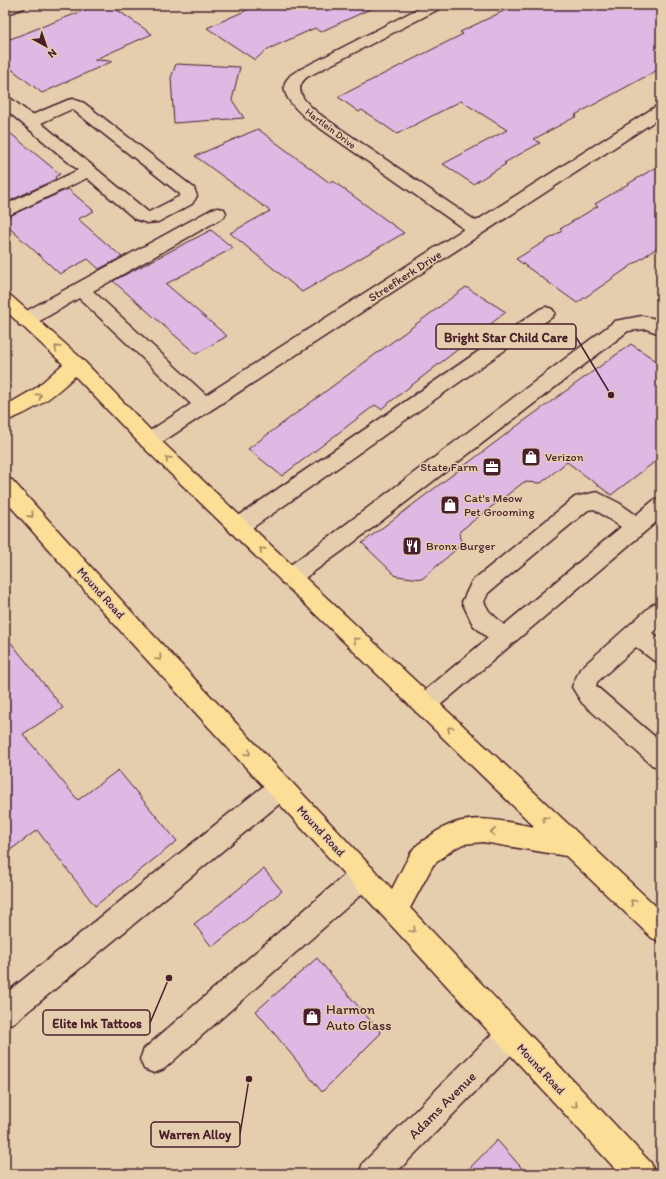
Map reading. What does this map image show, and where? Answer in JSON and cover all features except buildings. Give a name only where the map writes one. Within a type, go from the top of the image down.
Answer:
[{"type":"main road","points":[[5,300],[75,364],[150,441],[238,527],[424,705],[573,846],[658,921]]},
{"type":"main road","points":[[5,414],[24,407],[55,385],[75,364]]},
{"type":"main road","name":"Mound Road","points":[[5,486],[133,629],[640,1174]]},
{"type":"main road","points":[[395,910],[424,856],[443,840],[461,832],[484,830],[573,846]]},
{"type":"street","points":[[5,11],[18,5]]},
{"type":"street","name":"Hartlein Drive","points":[[436,5],[302,74],[294,80],[292,86],[293,93],[298,102],[333,131],[477,230]]},
{"type":"street","points":[[5,101],[30,122],[142,215],[147,218],[152,218],[186,200],[189,196],[188,192],[78,106],[73,104],[68,105],[30,122]]},
{"type":"street","name":"Streefkerk Drive","points":[[150,441],[661,110]]},
{"type":"street","points":[[5,212],[89,171]]},
{"type":"street","points":[[26,320],[218,213]]},
{"type":"street","points":[[80,289],[205,405]]},
{"type":"street","points":[[238,527],[546,313]]},
{"type":"street","points":[[290,577],[337,543],[622,326],[636,322],[654,324],[661,328]]},
{"type":"street","points":[[503,638],[481,618],[473,602],[480,587],[582,503],[597,500],[636,527]]},
{"type":"street","points":[[424,705],[661,506]]},
{"type":"street","points":[[661,611],[588,676],[584,687],[590,696],[661,757]]},
{"type":"street","points":[[636,633],[661,653]]},
{"type":"street","points":[[5,1012],[280,788]]},
{"type":"street","points":[[154,1058],[363,876]]},
{"type":"street","name":"Adams Avenue","points":[[374,1174],[510,1036]]},
{"type":"place","name":"Bright Star Child Care","points":[[611,395]]},
{"type":"place","name":"Verizon","points":[[531,457]]},
{"type":"place","name":"State Farm","points":[[492,467]]},
{"type":"place","name":"Cat's Meow Pet Grooming","points":[[450,505]]},
{"type":"place","name":"Bronx Burger","points":[[412,546]]},
{"type":"place","name":"Elite Ink Tattoos","points":[[169,978]]},
{"type":"place","name":"Harmon Auto Glass","points":[[312,1017]]},
{"type":"place","name":"Warren Alloy","points":[[249,1079]]}]
